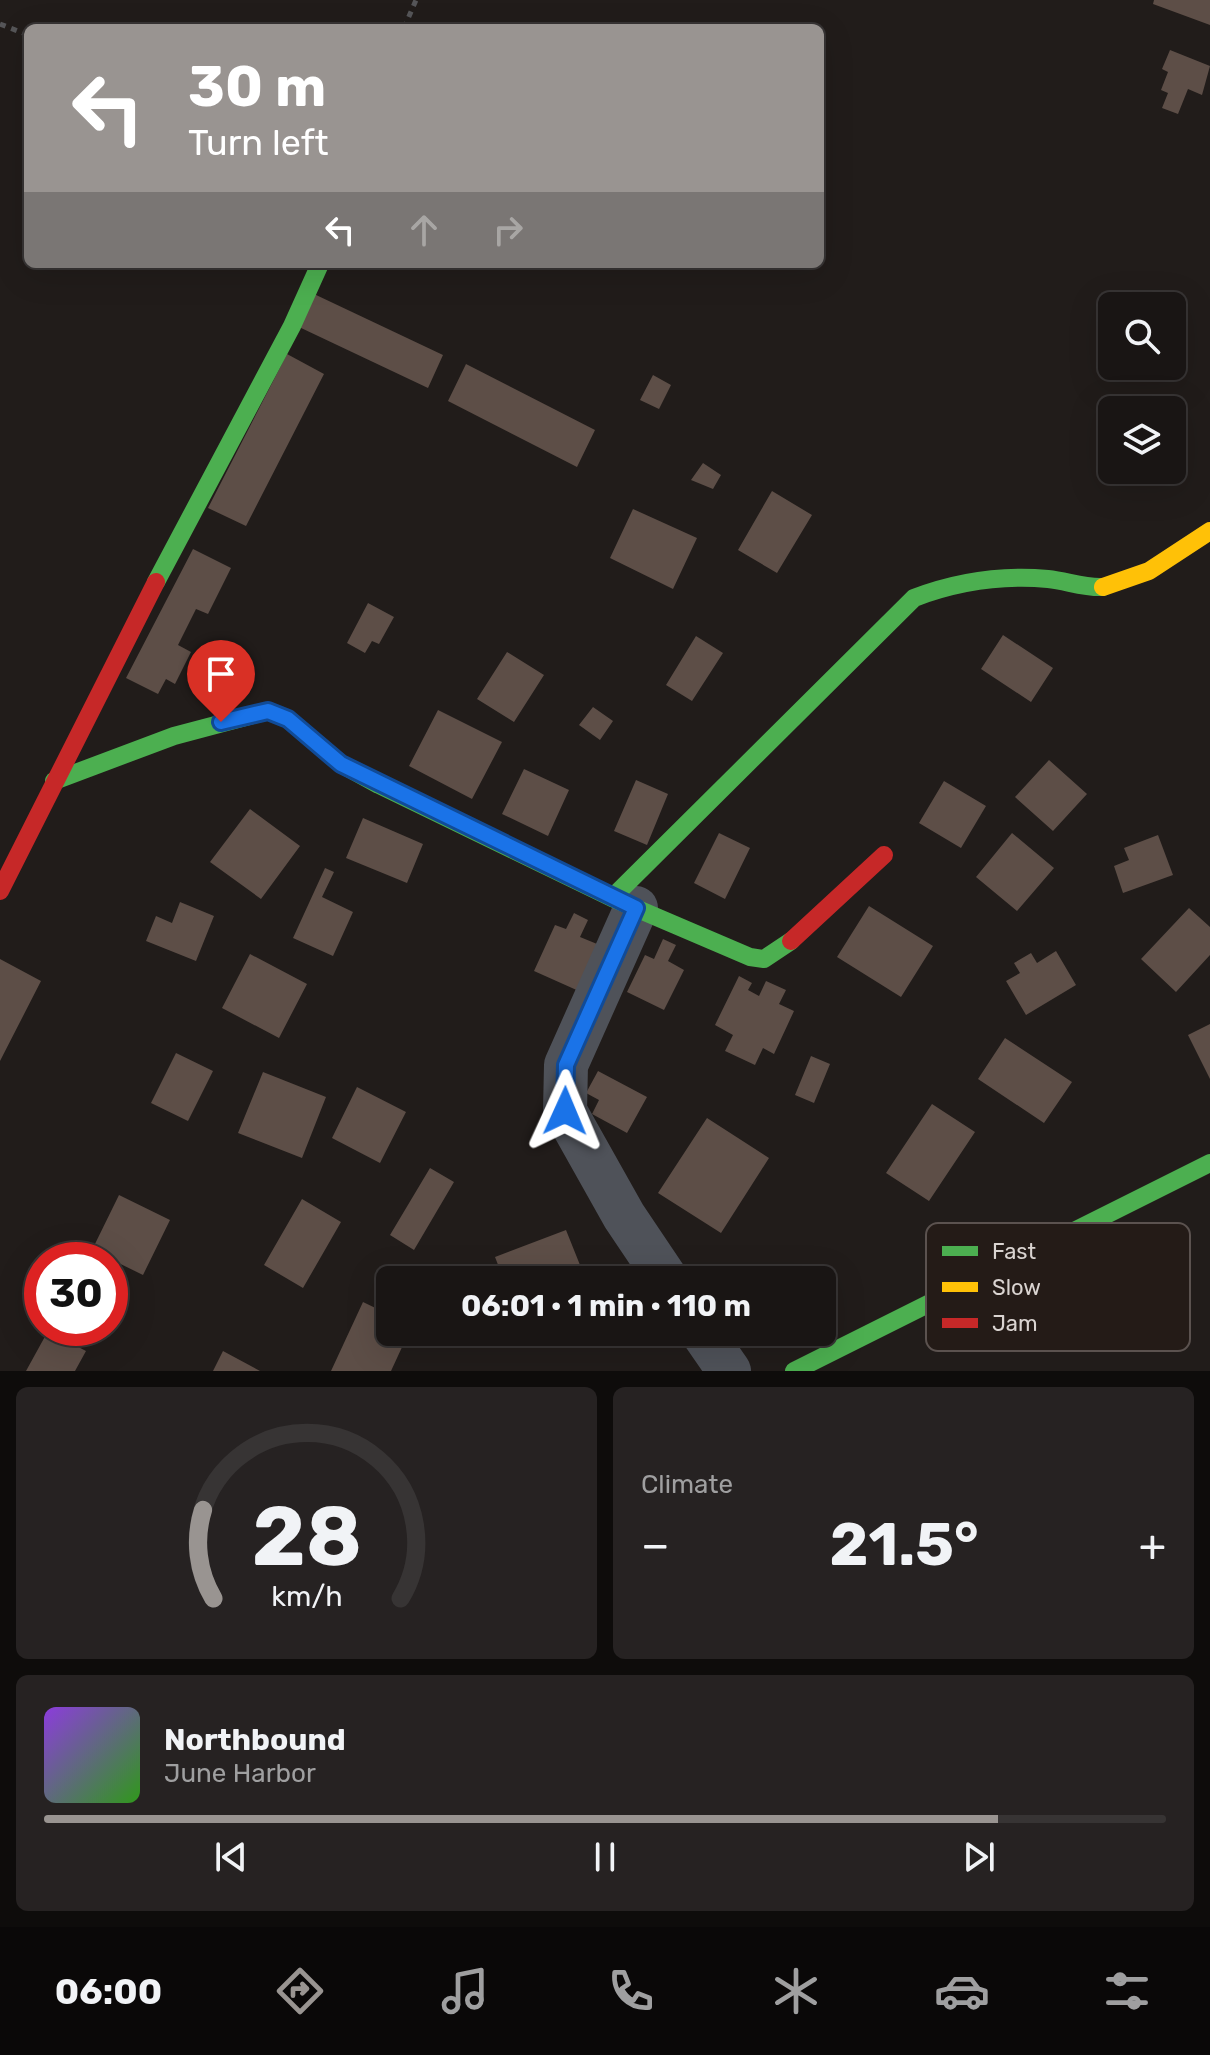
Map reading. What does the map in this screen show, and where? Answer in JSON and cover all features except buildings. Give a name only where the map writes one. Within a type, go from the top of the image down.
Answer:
[{"type":"street","points":[[0,891],[54,781],[292,326],[318,268]]},
{"type":"street","points":[[658,1266],[624,1216],[565,1111],[566,1065],[624,903],[914,598],[934,589],[981,583],[1047,579],[1084,586],[1114,585],[1150,571],[1210,531]]},
{"type":"street","points":[[54,781],[174,736],[268,711],[288,719],[353,771],[624,903],[750,957],[764,959],[778,953],[884,855]]},
{"type":"street","points":[[1090,1223],[1210,1163]]},
{"type":"street","points":[[794,1371],[926,1305]]},
{"type":"street","points":[[712,1346],[729,1371]]},
{"type":"path","points":[[406,24],[416,0]]},
{"type":"path","points":[[0,24],[24,33]]},
{"type":"traffic: fast","points":[[156,582],[292,326],[318,268]]},
{"type":"traffic: fast","points":[[612,898],[914,598],[963,584],[1014,578],[1048,579],[1103,587]]},
{"type":"traffic: fast","points":[[54,781],[174,736],[268,711],[288,719],[341,764],[379,785],[612,898],[750,957],[764,959],[791,941]]},
{"type":"traffic: fast","points":[[1090,1223],[1210,1163]]},
{"type":"traffic: fast","points":[[794,1371],[926,1305]]},
{"type":"traffic: slow","points":[[1103,587],[1149,571],[1210,531]]},
{"type":"traffic: jam","points":[[0,891],[156,582]]},
{"type":"traffic: jam","points":[[791,941],[884,855]]},
{"type":"route","points":[[221,722],[268,711],[288,719],[341,764],[379,785],[636,908],[566,1065],[563,1090],[565,1111]]}]
